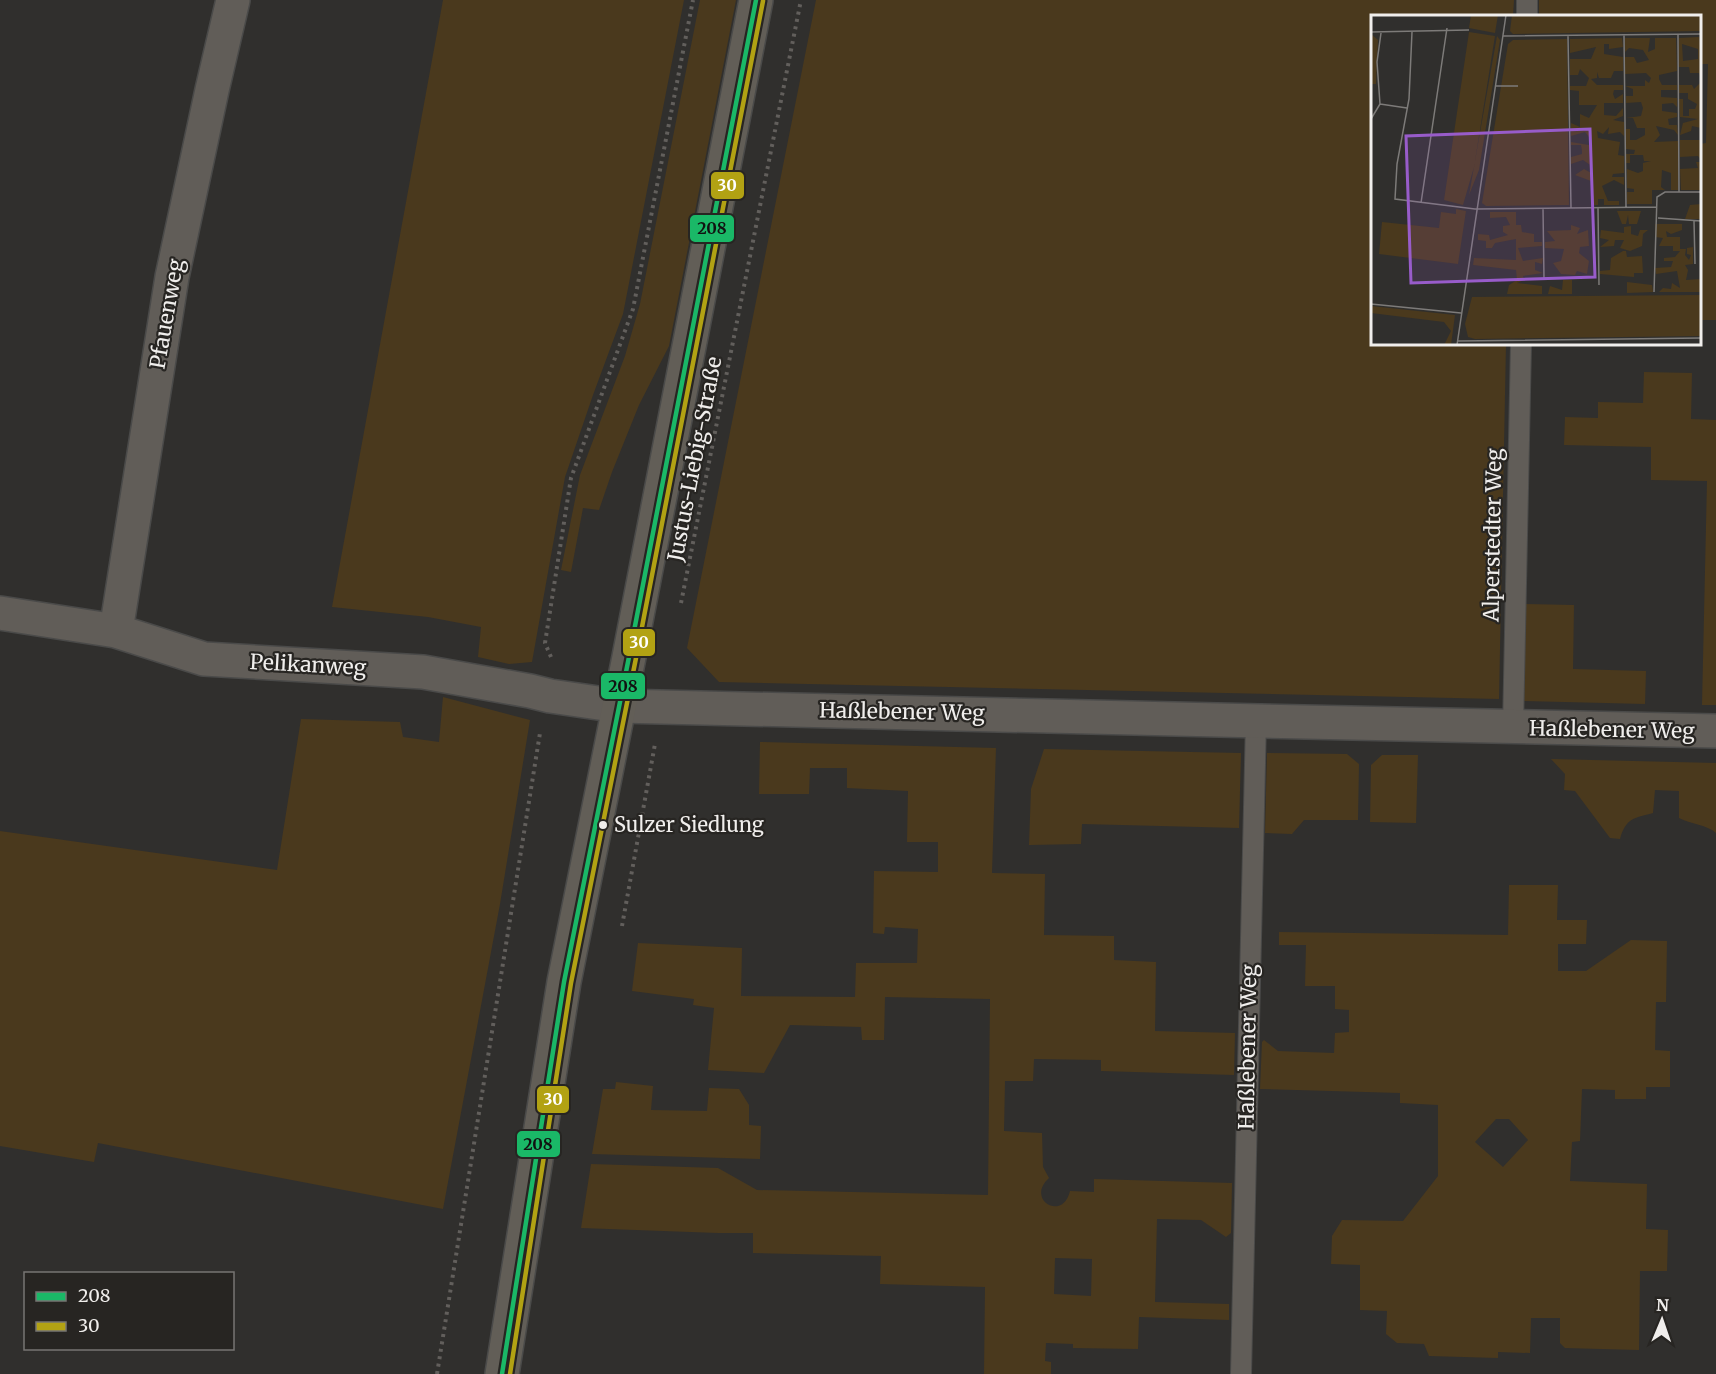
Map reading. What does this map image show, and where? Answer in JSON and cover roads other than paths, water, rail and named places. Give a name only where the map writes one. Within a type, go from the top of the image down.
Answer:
[{"type":"main road","points":[[502,1374],[564,982],[620,706],[756,0]]},
{"type":"street","name":"Pfauenweg","points":[[116,631],[172,277],[233,0]]},
{"type":"street","name":"Pelikanweg","points":[[0,613],[116,631],[204,659],[423,672],[550,696],[620,706]]},
{"type":"street","name":"Haßlebener Weg","points":[[620,706],[1716,731]]},
{"type":"lane","name":"Alperstedter Weg","points":[[1514,728],[1521,345]]},
{"type":"lane","name":"Haßlebener Weg","points":[[1241,1374],[1256,720]]},
{"type":"place","name":"Sulzer Siedlung","points":[[603,825]]}]
